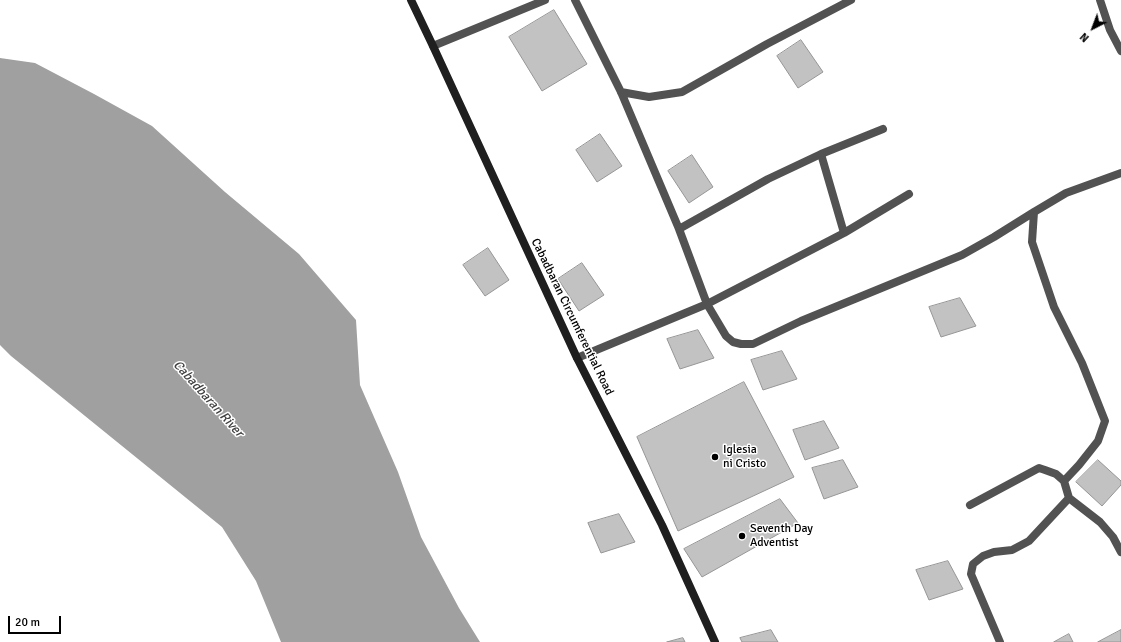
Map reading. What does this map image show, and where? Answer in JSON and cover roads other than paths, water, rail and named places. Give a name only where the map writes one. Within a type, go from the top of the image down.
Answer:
[{"type":"main road","name":"Cabadbaran Circumferential Road","points":[[411,0],[576,358],[662,525],[715,642]]},
{"type":"street","points":[[433,46],[545,0]]},
{"type":"street","points":[[575,0],[621,92],[679,229],[707,304],[726,336],[733,342],[753,344],[801,321],[962,255],[1066,193],[1121,173]]},
{"type":"street","points":[[621,92],[649,97],[682,92],[767,44],[851,0]]},
{"type":"street","points":[[1100,0],[1110,30],[1121,51]]},
{"type":"street","points":[[679,229],[768,179],[821,154],[883,128]]},
{"type":"street","points":[[821,154],[844,233]]},
{"type":"street","points":[[576,358],[707,304],[844,233],[909,194]]},
{"type":"street","points":[[1034,212],[1032,242],[1034,249],[1054,307],[1082,363],[1105,421],[1098,441],[1064,481]]},
{"type":"street","points":[[970,505],[1038,468],[1045,470],[1056,474],[1064,481],[1069,498],[1100,522],[1113,537],[1121,552]]},
{"type":"street","points":[[1000,642],[971,574],[973,564],[987,554],[1012,550],[1029,541],[1069,498]]},
{"type":"water","name":"Cabadbaran River","points":[[0,58],[35,63],[152,126],[225,192],[299,254],[356,320],[360,385],[398,472],[421,537],[459,608],[480,642],[281,642],[256,581],[222,527],[11,356],[0,345]]},
{"type":"place","name":"Iglesia ni Cristo","points":[[715,457]]},
{"type":"place","name":"Seventh Day Adventist","points":[[742,536]]}]
